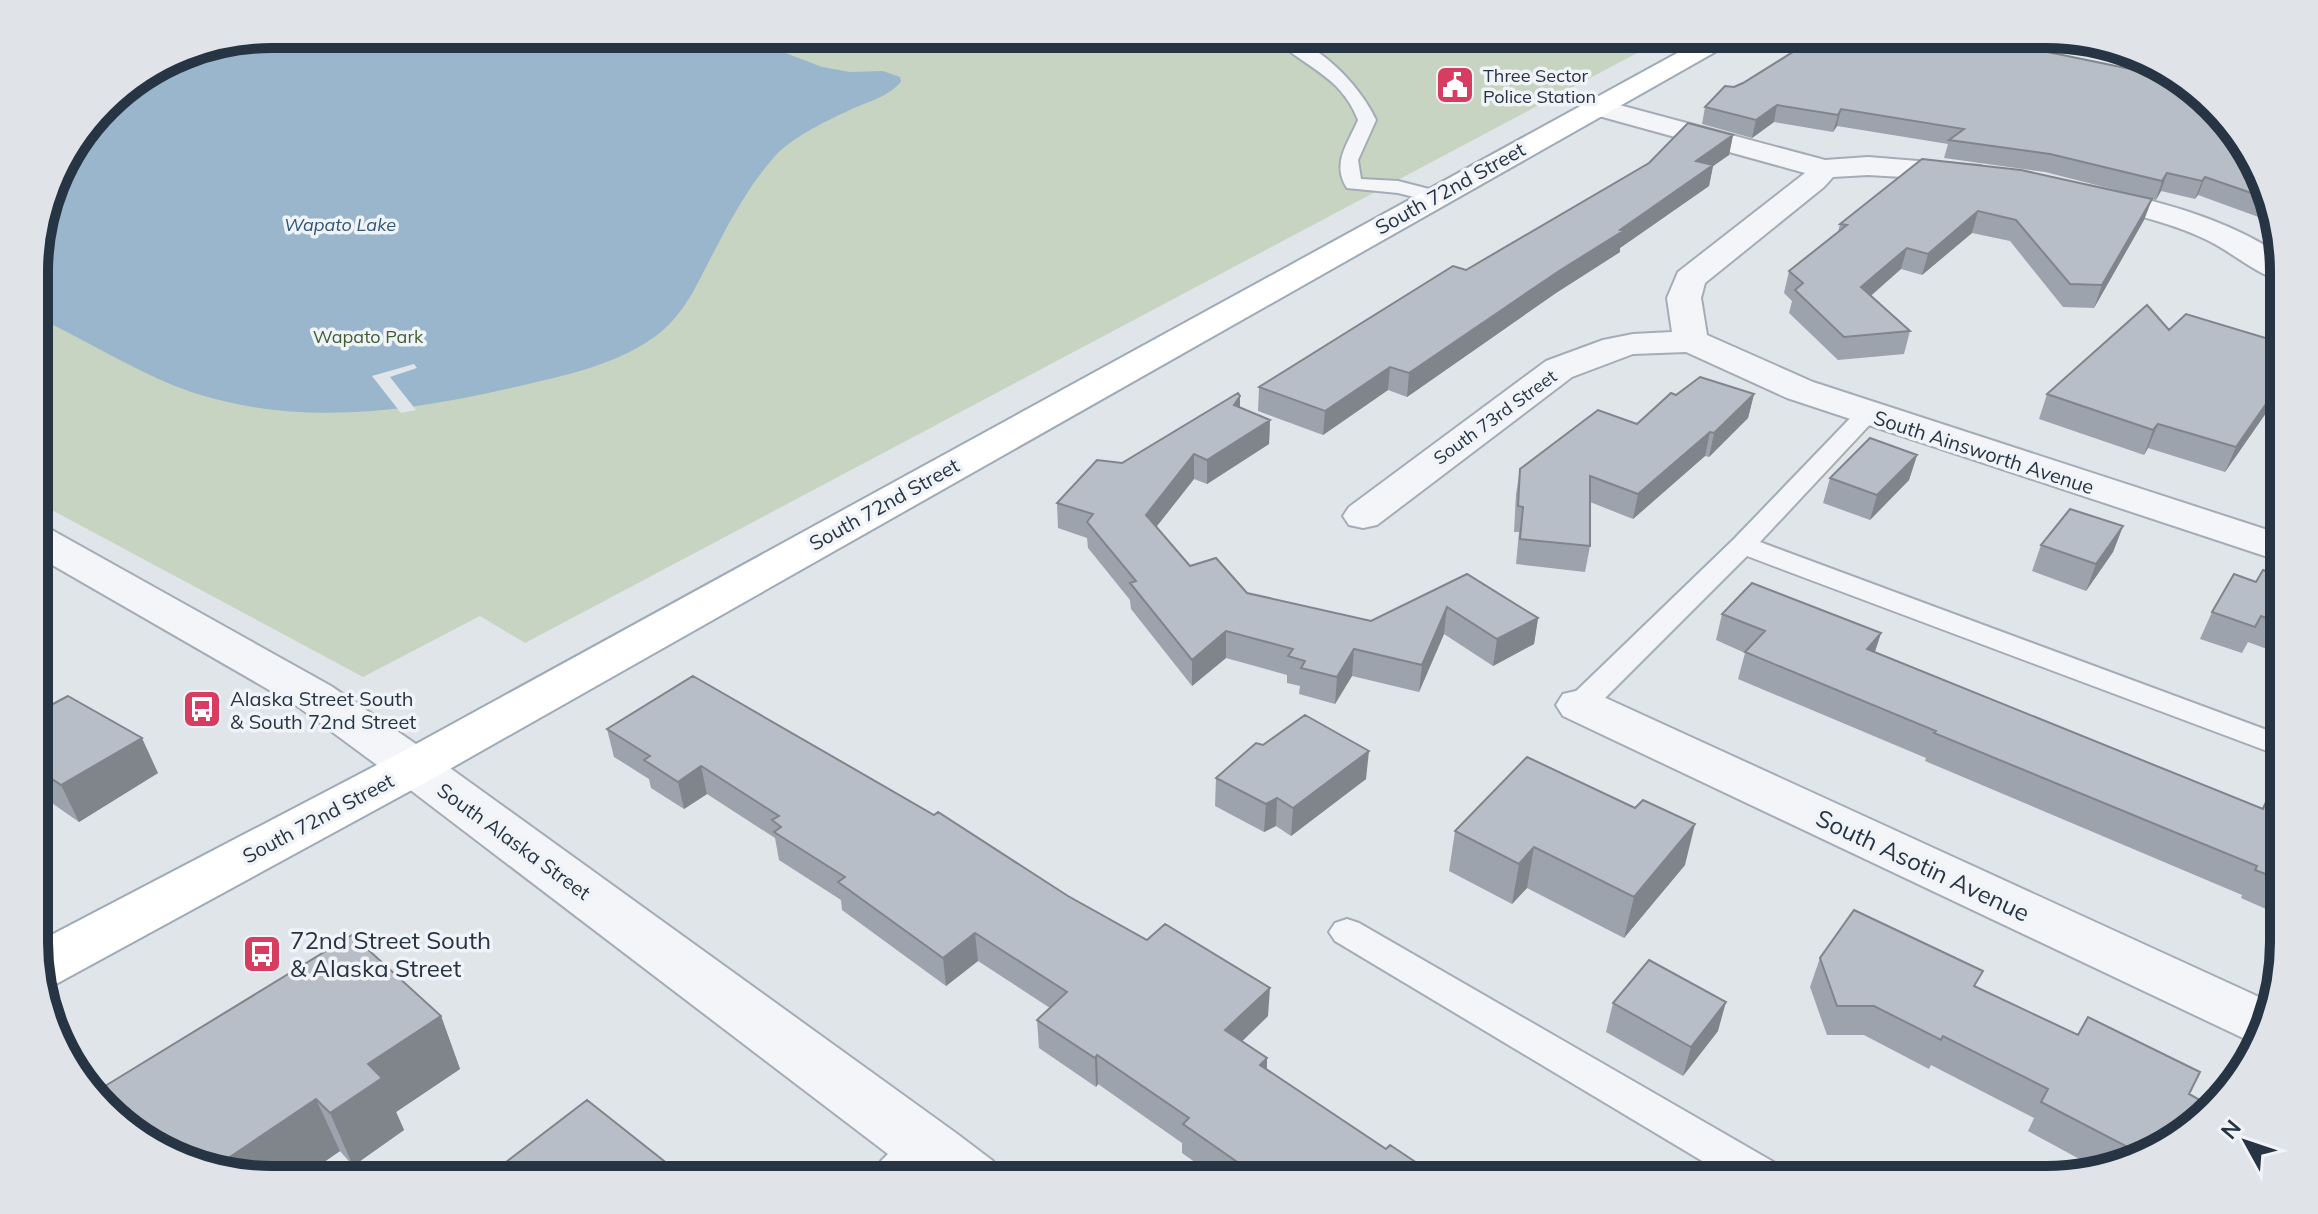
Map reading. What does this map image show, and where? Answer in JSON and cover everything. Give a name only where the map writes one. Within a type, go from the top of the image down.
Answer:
[{"type":"main road","name":"South 72nd Street","points":[[49,962],[414,767],[1704,48]]},
{"type":"street","points":[[1597,107],[1824,169],[1908,167],[1994,175]]},
{"type":"street","points":[[1691,341],[1684,298],[1690,279],[1814,181],[1824,169]]},
{"type":"street","points":[[2058,187],[2206,225],[2245,244],[2269,262]]},
{"type":"street","name":"South Ainsworth Avenue","points":[[1691,341],[1800,390],[2270,545]]},
{"type":"street","name":"South 73rd Street","points":[[1363,516],[1559,369],[1603,351],[1633,344],[1691,341]]},
{"type":"street","name":"South Alaska Street","points":[[48,545],[314,696],[414,767],[931,1166]]},
{"type":"street","name":"South Asotin Avenue","points":[[1580,705],[2255,1020]]},
{"type":"lane","points":[[1297,48],[1340,79],[1363,107],[1367,120],[1347,168],[1354,184],[1398,187],[1434,196]]},
{"type":"lane","points":[[1580,705],[1743,545],[1868,413]]},
{"type":"lane","points":[[1743,545],[2270,742]]},
{"type":"lane","points":[[1347,932],[1746,1166]]},
{"type":"green space","name":"Wapato Park","points":[[257,48],[1647,48],[525,643],[480,616],[363,677],[48,508],[48,257],[56,214],[78,160],[103,124],[135,94],[186,65],[228,52]]},
{"type":"water","name":"Wapato Lake","points":[[257,48],[772,48],[822,67],[850,72],[883,71],[900,77],[901,82],[885,95],[802,135],[776,155],[744,199],[693,292],[671,323],[645,343],[610,361],[472,396],[430,404],[344,412],[259,408],[217,399],[175,386],[48,323],[48,257],[52,228],[65,186],[78,160],[103,124],[135,94],[186,65],[228,52]]},
{"type":"pier","points":[[414,364],[417,368],[390,377],[416,410],[401,413],[372,376]]},
{"type":"building","points":[[1799,48],[2029,48],[2148,73],[2194,103],[2215,124],[2240,160],[2256,194],[2205,177],[2202,181],[2167,173],[2162,181],[2050,154],[1949,140],[1964,129],[1841,109],[1838,115],[1777,105],[1756,120],[1705,107],[1725,86],[1734,87]]},
{"type":"building","points":[[1688,123],[1733,135],[1696,161],[1713,165],[1620,230],[1623,231],[1409,373],[1390,367],[1325,411],[1259,387],[1453,266],[1466,270],[1649,163]]},
{"type":"building","points":[[1922,159],[2021,170],[2152,199],[2102,285],[2070,284],[2016,220],[1978,211],[1928,254],[1907,248],[1861,287],[1910,331],[1844,337],[1795,290],[1803,283],[1789,271],[1847,225],[1840,224]]},
{"type":"building","points":[[2147,305],[2169,330],[2186,314],[2270,339],[2270,398],[2236,447],[2158,424],[2153,430],[2047,394]]},
{"type":"building","points":[[1700,377],[1754,394],[1714,433],[1710,432],[1638,494],[1590,476],[1590,546],[1520,539],[1523,507],[1518,506],[1520,469],[1598,410],[1637,424],[1671,393],[1676,395]]},
{"type":"building","points":[[1238,393],[1240,396],[1234,405],[1270,420],[1207,460],[1194,454],[1146,515],[1190,566],[1216,558],[1247,593],[1371,621],[1467,574],[1538,618],[1497,639],[1447,607],[1422,665],[1354,649],[1337,677],[1301,668],[1305,661],[1288,656],[1293,649],[1226,631],[1192,660],[1130,583],[1136,581],[1087,522],[1093,514],[1057,503],[1097,460],[1122,463]]},
{"type":"building","points":[[1870,438],[1917,455],[1877,495],[1830,478]]},
{"type":"building","points":[[2070,509],[2123,526],[2096,564],[2041,545]]},
{"type":"building","points":[[2263,570],[2270,572],[2270,619],[2261,616],[2255,627],[2212,612],[2234,574],[2256,582]]},
{"type":"building","points":[[1752,583],[1881,633],[1867,649],[2263,809],[2270,794],[2270,876],[2255,870],[2257,866],[1745,652],[1765,631],[1722,614]]},
{"type":"building","points":[[693,676],[934,815],[938,812],[1068,896],[1147,940],[1165,924],[1270,988],[1225,1030],[1267,1058],[1260,1065],[1386,1149],[1390,1145],[1422,1166],[1243,1166],[1183,1124],[1189,1118],[1097,1055],[1095,1058],[1037,1020],[1067,992],[975,933],[943,958],[838,882],[845,877],[774,832],[781,827],[772,820],[779,816],[701,766],[678,782],[644,760],[650,756],[607,729]]},
{"type":"building","points":[[68,696],[142,738],[61,785],[48,776],[48,707]]},
{"type":"building","points":[[1305,715],[1369,751],[1293,808],[1277,798],[1266,804],[1216,778],[1256,743],[1263,745]]},
{"type":"building","points":[[1527,757],[1635,808],[1643,800],[1695,824],[1634,897],[1534,847],[1519,864],[1455,831]]},
{"type":"building","points":[[1854,910],[1983,971],[1974,986],[2078,1035],[2088,1017],[2200,1072],[2189,1094],[2203,1102],[2171,1128],[2131,1149],[2041,1102],[2048,1089],[1943,1036],[1941,1040],[1874,1006],[1837,1006],[1820,958]]},
{"type":"building","points":[[352,935],[441,1016],[368,1064],[382,1078],[330,1113],[316,1099],[225,1160],[186,1149],[147,1128],[124,1111],[102,1088]]},
{"type":"building","points":[[1649,960],[1726,1002],[1691,1047],[1613,1003]]},
{"type":"building","points":[[587,1100],[670,1166],[501,1166]]},
{"type":"place","name":"Three Sector Police Station","points":[[1455,85]]},
{"type":"place","name":"Alaska Street South & South 72nd Street","points":[[202,709]]},
{"type":"place","name":"72nd Street South & Alaska Street","points":[[262,954]]}]
